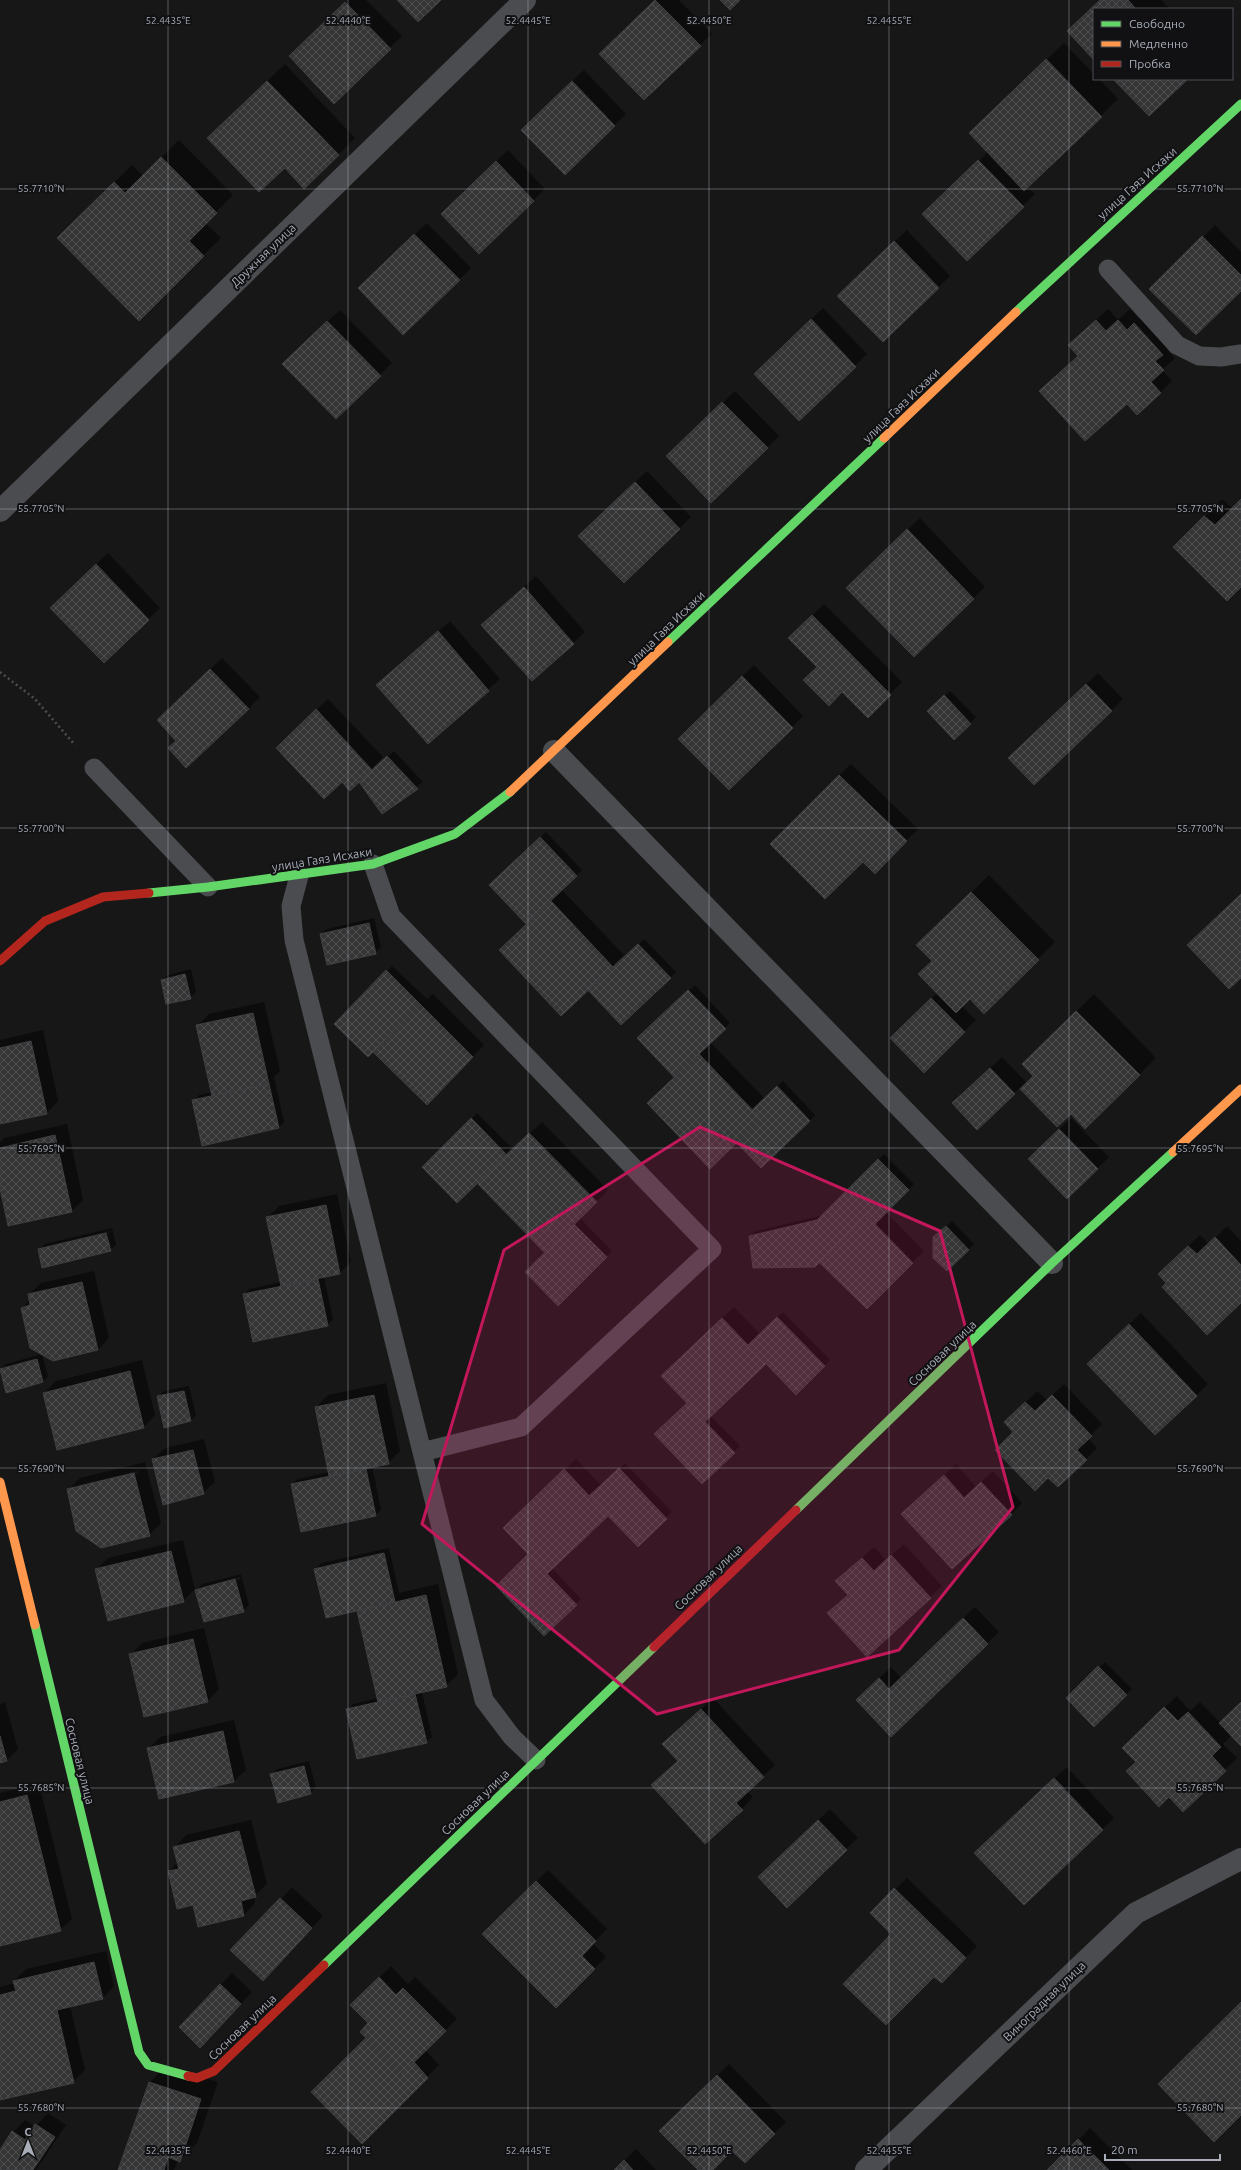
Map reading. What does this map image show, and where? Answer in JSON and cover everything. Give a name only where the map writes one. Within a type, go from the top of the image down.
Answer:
[{"type":"street","name":"Дружная улица","points":[[0,510],[525,0]]},
{"type":"street","name":"улица Гаяз Исхаки","points":[[0,961],[46,920],[103,897],[208,887],[299,876],[372,864],[456,834],[514,789],[1085,246],[1241,104]]},
{"type":"street","points":[[554,751],[1052,1263]]},
{"type":"street","name":"Сосновая улица","points":[[0,1482],[139,2052],[148,2065],[197,2078],[214,2071],[1052,1263],[1241,1089]]},
{"type":"street","name":"Виноградная улица","points":[[866,2170],[1136,1913],[1241,1859]]},
{"type":"lane","points":[[1108,269],[1177,346],[1199,356],[1221,357],[1241,354]]},
{"type":"lane","points":[[94,768],[208,887]]},
{"type":"lane","points":[[372,864],[391,916],[712,1249],[521,1426],[422,1452]]},
{"type":"lane","points":[[299,876],[291,906],[294,940],[484,1700],[512,1737],[536,1760]]},
{"type":"path","points":[[0,672],[35,699],[94,768]]},
{"type":"highlighted area","points":[[700,1127],[940,1231],[1013,1507],[899,1650],[657,1714],[422,1524],[504,1250]]},
{"type":"building","points":[[397,0],[441,0],[418,22]]},
{"type":"building","points":[[655,0],[701,46],[644,100],[599,54]]},
{"type":"building","points":[[720,0],[740,0],[730,10]]},
{"type":"building","points":[[1100,0],[1128,0],[1135,8],[1093,8],[1093,59],[1067,31]]},
{"type":"building","points":[[345,2],[391,49],[334,104],[289,56]]},
{"type":"building","points":[[1046,59],[1102,117],[1024,191],[969,133]]},
{"type":"building","points":[[1114,80],[1187,80],[1149,116]]},
{"type":"building","points":[[267,81],[339,155],[304,189],[285,168],[259,192],[207,138]]},
{"type":"building","points":[[572,81],[615,126],[565,175],[521,130]]},
{"type":"building","points":[[161,157],[217,213],[189,241],[204,256],[139,321],[57,238],[114,182],[125,193]]},
{"type":"building","points":[[978,160],[1024,207],[967,261],[922,214]]},
{"type":"building","points":[[496,161],[534,201],[479,254],[441,214]]},
{"type":"building","points":[[414,234],[460,280],[403,335],[358,288]]},
{"type":"building","points":[[1202,236],[1241,275],[1241,291],[1196,335],[1149,289]]},
{"type":"building","points":[[894,241],[939,288],[883,342],[837,296]]},
{"type":"building","points":[[811,319],[856,367],[799,421],[754,374]]},
{"type":"building","points":[[1096,320],[1106,331],[1118,320],[1127,330],[1134,323],[1163,355],[1155,361],[1164,370],[1151,382],[1161,393],[1137,415],[1127,404],[1085,441],[1039,391],[1078,356],[1068,345]]},
{"type":"building","points":[[327,321],[381,376],[336,419],[282,364]]},
{"type":"building","points":[[722,402],[768,448],[711,503],[666,456]]},
{"type":"building","points":[[635,482],[680,529],[624,583],[578,536]]},
{"type":"building","points":[[1241,499],[1241,587],[1227,601],[1173,547],[1204,516],[1215,525]]},
{"type":"building","points":[[907,529],[974,599],[914,657],[846,588]]},
{"type":"building","points":[[96,564],[149,620],[104,663],[50,608]]},
{"type":"building","points":[[524,587],[574,644],[532,681],[481,625]]},
{"type":"building","points":[[812,615],[891,695],[868,718],[842,692],[829,706],[803,680],[817,667],[788,638]]},
{"type":"building","points":[[438,631],[489,691],[428,744],[376,685]]},
{"type":"building","points":[[210,669],[249,709],[186,768],[168,748],[176,741],[157,720]]},
{"type":"building","points":[[742,676],[793,728],[729,790],[678,739]]},
{"type":"building","points":[[1086,684],[1112,711],[1034,785],[1008,758]]},
{"type":"building","points":[[944,695],[971,724],[954,740],[927,711]]},
{"type":"building","points":[[316,709],[372,770],[350,791],[342,782],[324,799],[276,748]]},
{"type":"building","points":[[387,756],[418,789],[382,814],[359,782]]},
{"type":"building","points":[[839,775],[907,841],[875,874],[863,862],[825,899],[770,844]]},
{"type":"building","points":[[540,837],[577,876],[526,924],[489,885]]},
{"type":"building","points":[[971,892],[1039,960],[984,1014],[970,999],[956,1013],[918,974],[932,961],[916,945]]},
{"type":"building","points":[[1241,894],[1241,978],[1229,989],[1187,945]]},
{"type":"building","points":[[551,901],[613,967],[561,1016],[499,950]]},
{"type":"building","points":[[369,923],[376,954],[327,965],[320,934]]},
{"type":"building","points":[[638,944],[671,978],[621,1025],[588,990]]},
{"type":"building","points":[[386,970],[420,1004],[368,1057],[334,1024]]},
{"type":"building","points":[[185,974],[191,999],[166,1004],[161,980]]},
{"type":"building","points":[[688,990],[726,1029],[674,1077],[637,1038]]},
{"type":"building","points":[[931,998],[965,1032],[924,1073],[890,1038]]},
{"type":"building","points":[[420,1004],[473,1057],[427,1105],[373,1052]]},
{"type":"building","points":[[1076,1011],[1140,1075],[1085,1129],[1071,1114],[1057,1127],[1020,1089],[1033,1076],[1022,1064]]},
{"type":"building","points":[[253,1013],[269,1084],[212,1096],[196,1025]]},
{"type":"building","points":[[31,1041],[47,1114],[0,1124],[0,1048]]},
{"type":"building","points":[[699,1054],[761,1119],[710,1169],[647,1103]]},
{"type":"building","points":[[990,1068],[1015,1094],[977,1130],[952,1103]]},
{"type":"building","points":[[269,1084],[279,1128],[202,1146],[192,1100]]},
{"type":"building","points":[[777,1086],[810,1121],[761,1168],[737,1143],[761,1119],[752,1110]]},
{"type":"building","points":[[471,1118],[507,1155],[457,1203],[422,1167]]},
{"type":"building","points":[[1059,1129],[1098,1169],[1067,1199],[1028,1159]]},
{"type":"building","points":[[529,1133],[597,1202],[545,1253],[477,1183]]},
{"type":"building","points":[[55,1135],[72,1212],[8,1226],[0,1188],[0,1148]]},
{"type":"building","points":[[878,1159],[909,1190],[875,1224],[866,1215],[815,1267],[753,1268],[749,1236],[817,1220]]},
{"type":"building","points":[[326,1205],[340,1274],[281,1286],[266,1217]]},
{"type":"building","points":[[866,1215],[913,1263],[867,1309],[819,1262]]},
{"type":"building","points":[[574,1224],[607,1257],[558,1306],[525,1272]]},
{"type":"building","points":[[946,1226],[969,1250],[947,1271],[933,1258],[933,1237]]},
{"type":"building","points":[[106,1233],[111,1251],[42,1268],[38,1249]]},
{"type":"building","points":[[1215,1237],[1241,1265],[1241,1303],[1207,1335],[1162,1287],[1166,1283],[1158,1274],[1188,1246],[1197,1254]]},
{"type":"building","points":[[318,1279],[328,1326],[253,1342],[243,1294]]},
{"type":"building","points":[[82,1282],[98,1350],[53,1361],[30,1348],[21,1308],[30,1305],[28,1294]]},
{"type":"building","points":[[777,1317],[825,1366],[796,1395],[748,1345]]},
{"type":"building","points":[[722,1318],[766,1364],[705,1422],[661,1376]]},
{"type":"building","points":[[1129,1324],[1197,1396],[1155,1435],[1087,1364]]},
{"type":"building","points":[[37,1359],[43,1382],[6,1393],[0,1369]]},
{"type":"building","points":[[130,1371],[144,1428],[57,1450],[43,1393]]},
{"type":"building","points":[[184,1391],[191,1421],[164,1428],[157,1396]]},
{"type":"building","points":[[374,1395],[389,1464],[329,1476],[315,1407]]},
{"type":"building","points":[[1052,1395],[1092,1436],[1077,1450],[1087,1460],[1058,1487],[1048,1478],[1035,1491],[995,1450],[1013,1432],[1004,1422],[1025,1402],[1035,1411]]},
{"type":"building","points":[[687,1403],[735,1453],[702,1484],[654,1434]]},
{"type":"building","points":[[193,1450],[204,1494],[163,1505],[152,1459]]},
{"type":"building","points":[[619,1468],[667,1519],[638,1547],[589,1496]]},
{"type":"building","points":[[366,1469],[376,1516],[301,1532],[291,1484]]},
{"type":"building","points":[[564,1469],[608,1516],[547,1574],[503,1528]]},
{"type":"building","points":[[134,1473],[150,1536],[101,1548],[76,1531],[67,1489]]},
{"type":"building","points":[[944,1475],[964,1498],[981,1482],[1012,1515],[952,1569],[901,1514]]},
{"type":"building","points":[[171,1551],[184,1602],[108,1621],[95,1569]]},
{"type":"building","points":[[384,1553],[395,1602],[326,1618],[314,1569]]},
{"type":"building","points":[[528,1554],[577,1605],[544,1636],[496,1586]]},
{"type":"building","points":[[891,1555],[931,1598],[867,1657],[827,1613],[848,1595],[835,1581],[862,1558],[874,1571]]},
{"type":"building","points":[[235,1579],[244,1612],[204,1622],[195,1590]]},
{"type":"building","points":[[426,1595],[447,1687],[378,1702],[357,1611]]},
{"type":"building","points":[[963,1618],[988,1644],[891,1737],[856,1700],[879,1678],[889,1689]]},
{"type":"building","points":[[193,1639],[208,1702],[144,1717],[129,1654]]},
{"type":"building","points":[[1098,1666],[1127,1695],[1094,1727],[1066,1698]]},
{"type":"building","points":[[415,1694],[427,1743],[357,1759],[346,1709]]},
{"type":"building","points":[[1241,1702],[1241,1746],[1219,1723]]},
{"type":"building","points":[[1164,1707],[1178,1721],[1188,1712],[1221,1747],[1212,1756],[1226,1771],[1183,1812],[1169,1797],[1159,1807],[1126,1771],[1136,1762],[1122,1748]]},
{"type":"building","points":[[701,1709],[764,1777],[736,1803],[743,1810],[705,1844],[651,1785],[678,1761],[662,1744]]},
{"type":"building","points":[[223,1731],[234,1782],[159,1799],[147,1748]]},
{"type":"building","points":[[0,1736],[7,1761],[0,1763]]},
{"type":"building","points":[[304,1766],[311,1794],[278,1803],[270,1774]]},
{"type":"building","points":[[1054,1778],[1103,1830],[1024,1905],[974,1853]]},
{"type":"building","points":[[27,1795],[61,1931],[0,1946],[0,1802]]},
{"type":"building","points":[[818,1820],[847,1850],[787,1908],[758,1877]]},
{"type":"building","points":[[239,1831],[256,1897],[241,1901],[244,1916],[198,1927],[193,1905],[177,1909],[168,1871],[179,1869],[173,1847]]},
{"type":"building","points":[[536,1881],[596,1941],[582,1956],[595,1969],[556,2008],[482,1934]]},
{"type":"building","points":[[894,1888],[966,1958],[942,1983],[934,1977],[886,2025],[843,1984],[891,1934],[870,1913]]},
{"type":"building","points":[[280,1898],[312,1928],[263,1981],[230,1950]]},
{"type":"building","points":[[94,1962],[103,1999],[57,2010],[74,2083],[0,2100],[0,1995],[16,1991],[13,1981]]},
{"type":"building","points":[[379,1977],[396,1995],[403,1988],[446,2031],[402,2074],[360,2032],[368,2023],[350,2005]]},
{"type":"building","points":[[220,1984],[241,2004],[200,2048],[179,2027]]},
{"type":"building","points":[[1241,2002],[1241,2115],[1214,2142],[1158,2084]]},
{"type":"building","points":[[366,2038],[402,2074],[414,2062],[428,2078],[362,2144],[311,2092]]},
{"type":"building","points":[[717,2075],[775,2134],[745,2163],[732,2151],[713,2170],[698,2170],[659,2131]]},
{"type":"building","points":[[149,2082],[201,2099],[180,2162],[168,2157],[164,2170],[118,2170]]},
{"type":"building","points":[[35,2124],[55,2137],[33,2170],[0,2170],[0,2150],[12,2131],[25,2140]]},
{"type":"building","points":[[1078,2139],[1109,2170],[1047,2170]]},
{"type":"building","points":[[624,2160],[633,2170],[614,2170]]},
{"type":"traffic: fast","points":[[1016,312],[1241,104]]},
{"type":"traffic: fast","points":[[668,642],[884,438]]},
{"type":"traffic: fast","points":[[149,893],[208,887],[373,864],[455,834],[510,792]]},
{"type":"traffic: fast","points":[[796,1510],[1052,1263],[1173,1152]]},
{"type":"traffic: fast","points":[[35,1625],[139,2052],[148,2065],[188,2076]]},
{"type":"traffic: fast","points":[[324,1965],[654,1647]]},
{"type":"traffic: slow","points":[[884,438],[1016,312]]},
{"type":"traffic: slow","points":[[510,792],[668,642]]},
{"type":"traffic: slow","points":[[1173,1152],[1241,1089]]},
{"type":"traffic: slow","points":[[0,1482],[35,1625]]},
{"type":"traffic: jam","points":[[0,961],[45,921],[103,897],[149,893]]},
{"type":"traffic: jam","points":[[654,1647],[796,1510]]},
{"type":"traffic: jam","points":[[188,2076],[197,2078],[214,2071],[324,1965]]}]
